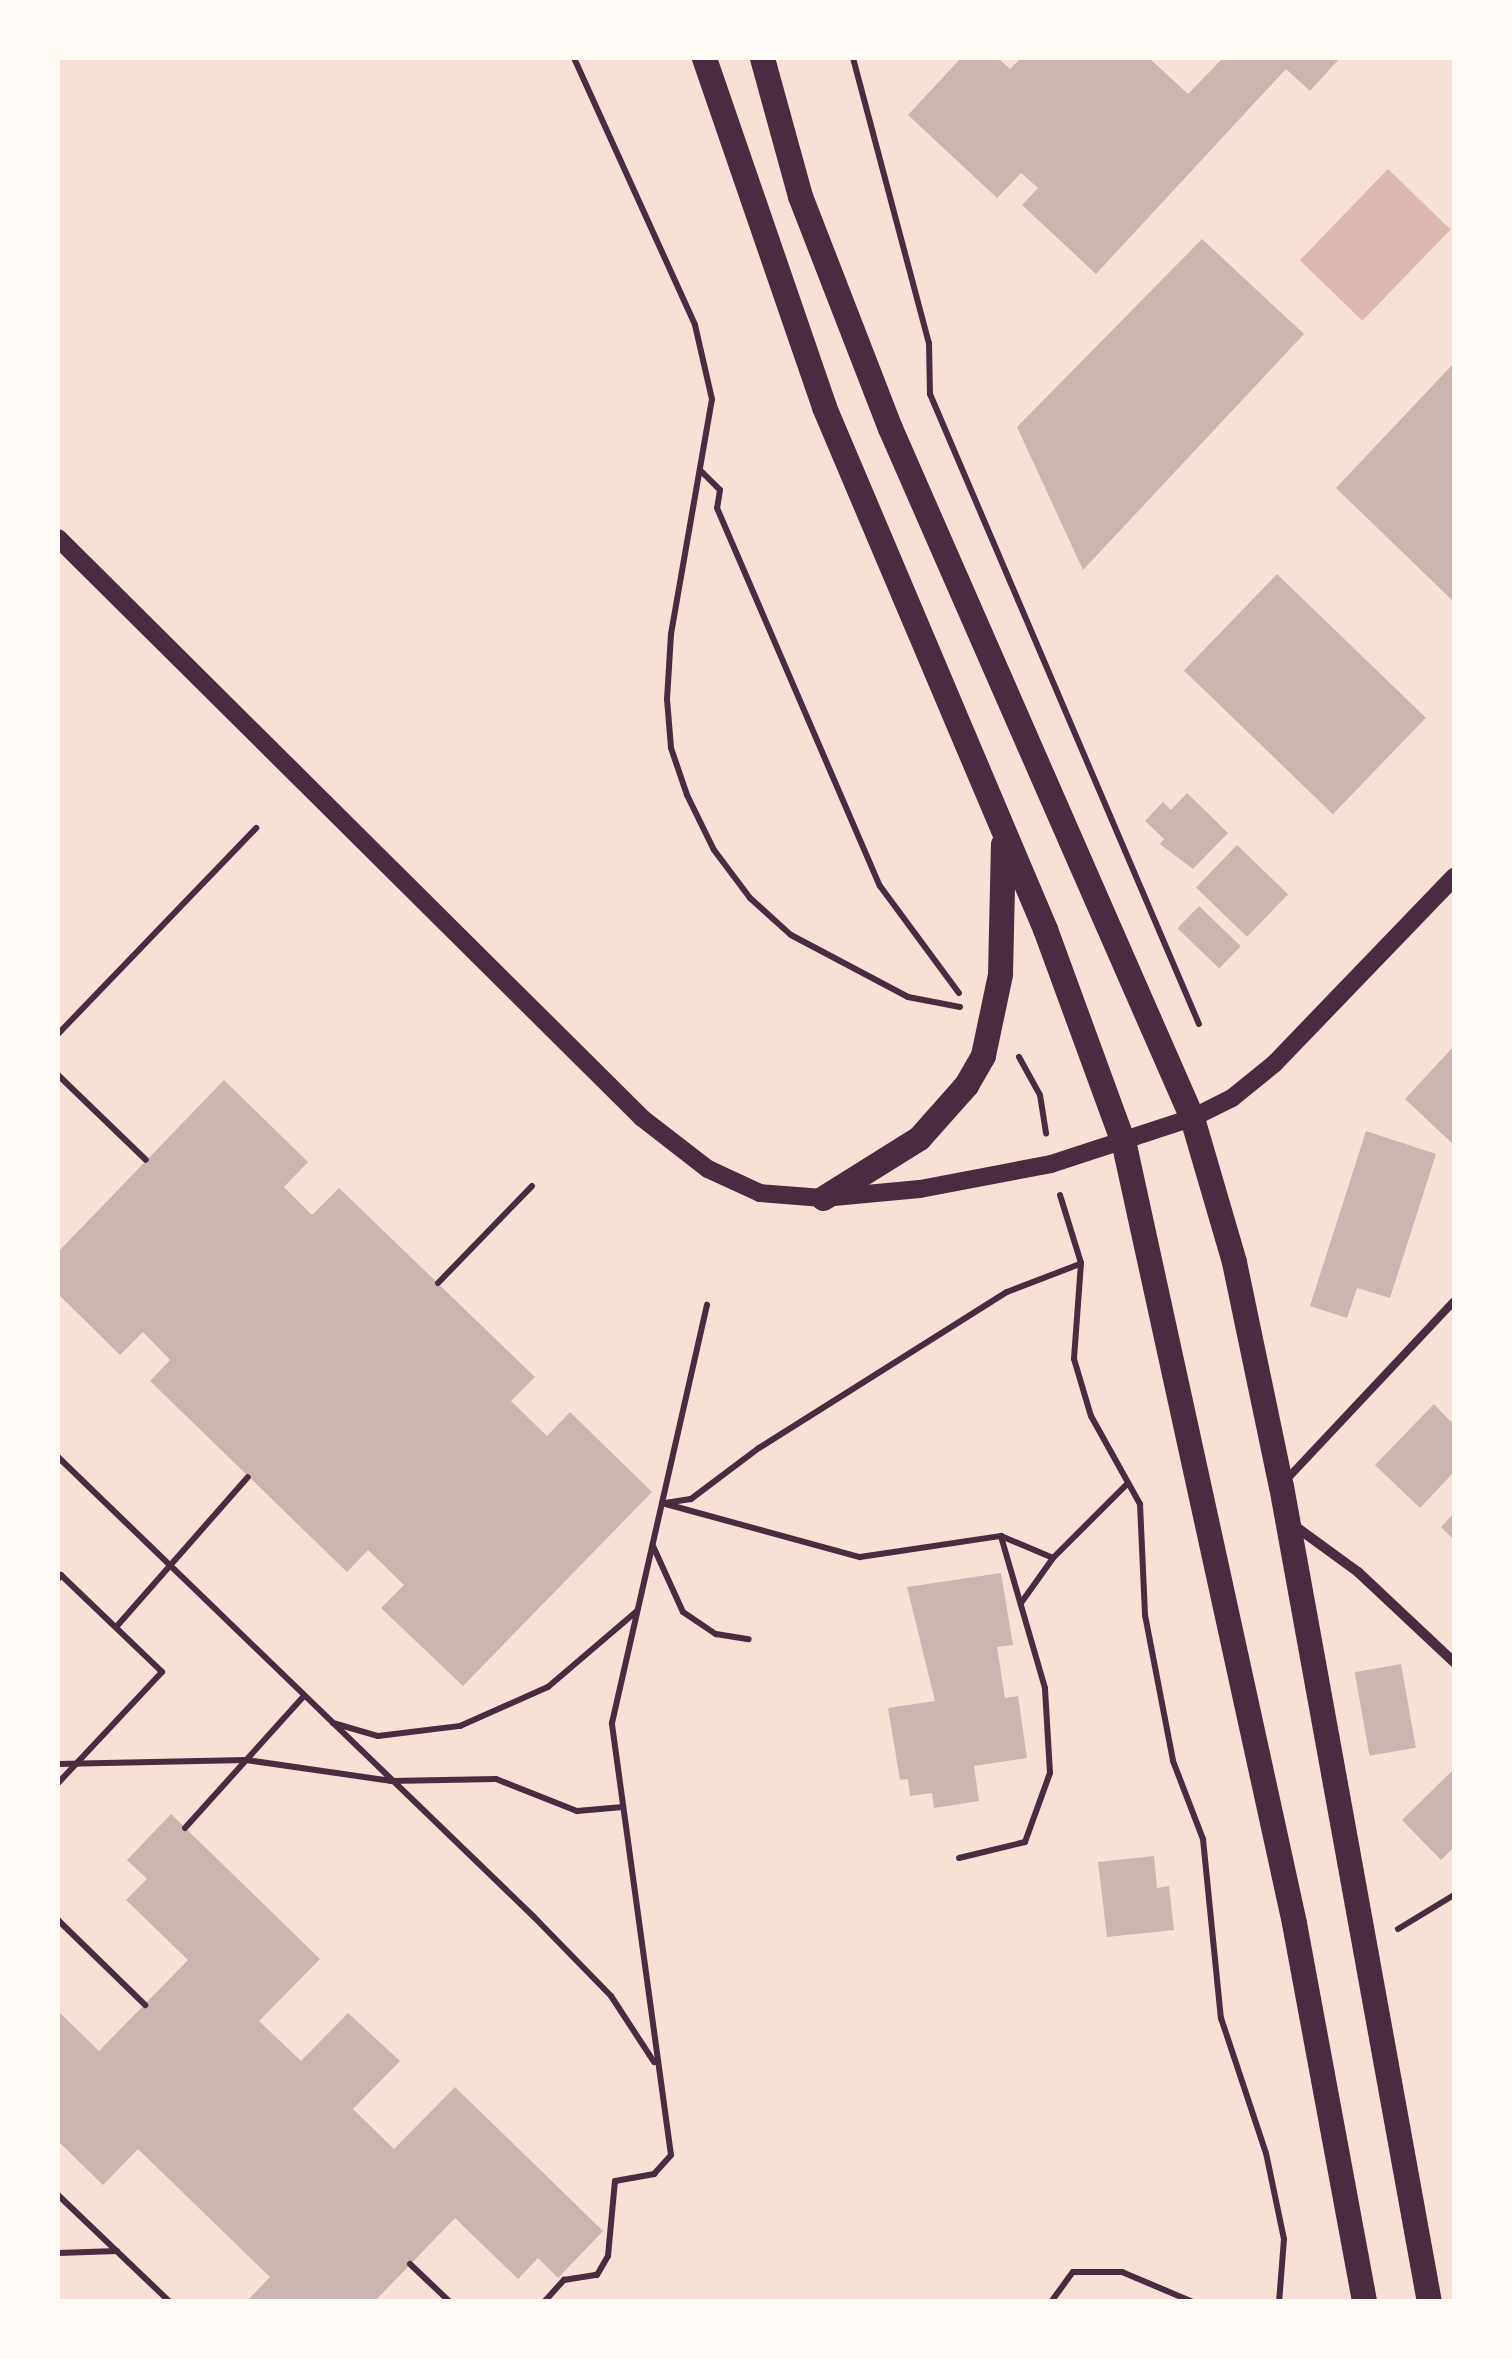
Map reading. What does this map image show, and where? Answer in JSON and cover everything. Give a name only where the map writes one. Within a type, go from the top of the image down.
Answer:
[{"type":"main road","points":[[704,58],[824,408],[1004,834],[1124,1145],[1282,1868],[1358,2272],[1360,2302]]},
{"type":"main road","points":[[762,58],[800,196],[890,428],[1192,1118],[1234,1262],[1280,1486],[1429,2302]]},
{"type":"main road","points":[[823,1198],[891,1160],[943,1114],[983,1056],[994,1020],[1004,834]]},
{"type":"street","points":[[58,538],[642,1118],[708,1170],[760,1193],[823,1198],[1050,1164],[1124,1145],[1192,1118],[1232,1098],[1274,1064],[1454,877]]},
{"type":"street","points":[[1287,1521],[1358,1572],[1454,1662]]},
{"type":"lane","points":[[1280,1486],[1454,1302]]},
{"type":"path","points":[[574,58],[695,326],[712,399],[671,634],[666,699],[671,748],[687,795],[714,850],[750,898],[791,936],[908,996],[966,1008],[880,886],[717,508],[720,490],[702,472]]},
{"type":"path","points":[[853,58],[929,343],[930,394],[1198,1024]]},
{"type":"path","points":[[58,1034],[256,828]]},
{"type":"path","points":[[994,1020],[1040,1095],[1050,1164],[1081,1264],[1074,1360],[1091,1416],[1140,1504],[1145,1615],[1173,1761],[1203,1839],[1221,2018],[1266,2153],[1284,2239],[1279,2302]]},
{"type":"path","points":[[58,1075],[146,1160]]},
{"type":"path","points":[[438,1283],[532,1186]]},
{"type":"path","points":[[662,1503],[691,1500],[759,1448],[1008,1292],[1081,1264]]},
{"type":"path","points":[[544,2302],[564,2280],[597,2275],[602,2266],[616,2181],[654,2174],[671,2154],[612,1724],[707,1305]]},
{"type":"path","points":[[58,1457],[611,1996],[658,2068]]},
{"type":"path","points":[[118,1626],[248,1477]]},
{"type":"path","points":[[1021,1604],[1053,1558],[1128,1483]]},
{"type":"path","points":[[662,1503],[860,1558],[1001,1536],[1053,1558]]},
{"type":"path","points":[[959,1858],[1026,1842],[1050,1773],[1045,1688],[1001,1536]]},
{"type":"path","points":[[652,1544],[684,1612],[716,1634],[748,1639]]},
{"type":"path","points":[[58,1579],[62,1575],[162,1672],[58,1783]]},
{"type":"path","points":[[330,1722],[378,1736],[460,1726],[548,1688],[638,1610]]},
{"type":"path","points":[[185,1828],[303,1697]]},
{"type":"path","points":[[58,1764],[246,1760],[391,1781],[496,1779],[577,1811],[623,1807]]},
{"type":"path","points":[[1398,1928],[1454,1895]]},
{"type":"path","points":[[58,1920],[145,2005]]},
{"type":"path","points":[[58,2195],[170,2302]]},
{"type":"path","points":[[58,2253],[118,2251]]},
{"type":"path","points":[[410,2264],[450,2302]]},
{"type":"path","points":[[1051,2302],[1073,2272],[1122,2272],[1193,2302]]},
{"type":"path","points":[[156,2302],[158,2289]]},
{"type":"shaded area","points":[[1388,169],[1451,229],[1362,321],[1300,260]]},
{"type":"building","points":[[961,58],[998,58],[1010,69],[1021,58],[1149,58],[1188,94],[1223,58],[1340,58],[1310,91],[1286,69],[1096,274],[1022,205],[1038,188],[1021,173],[997,198],[908,115]]},
{"type":"building","points":[[1202,239],[1304,334],[1083,570],[1017,427]]},
{"type":"building","points":[[1454,363],[1454,602],[1336,488]]},
{"type":"building","points":[[1277,574],[1426,718],[1333,814],[1184,670]]},
{"type":"building","points":[[1187,793],[1228,833],[1193,869],[1160,844],[1164,839],[1145,821],[1163,802],[1171,810]]},
{"type":"building","points":[[1237,845],[1288,894],[1247,937],[1196,887]]},
{"type":"building","points":[[1199,906],[1241,946],[1219,969],[1177,928]]},
{"type":"building","points":[[1454,1046],[1454,1145],[1405,1099]]},
{"type":"building","points":[[224,1080],[308,1162],[284,1187],[312,1215],[339,1188],[535,1377],[511,1401],[547,1436],[570,1412],[652,1492],[463,1686],[381,1608],[404,1585],[368,1550],[347,1572],[150,1381],[170,1360],[143,1332],[120,1355],[58,1294],[58,1252]]},
{"type":"building","points":[[1366,1131],[1436,1154],[1390,1298],[1357,1288],[1347,1318],[1310,1306]]},
{"type":"building","points":[[1434,1404],[1451,1422],[1454,1418],[1454,1472],[1420,1508],[1375,1465]]},
{"type":"building","points":[[1454,1513],[1454,1540],[1441,1527]]},
{"type":"building","points":[[1001,1573],[1013,1645],[997,1647],[1005,1698],[1018,1696],[1027,1758],[974,1766],[979,1801],[934,1808],[932,1793],[910,1796],[908,1779],[900,1780],[888,1708],[935,1701],[907,1587]]},
{"type":"building","points":[[1401,1664],[1416,1748],[1369,1756],[1355,1672]]},
{"type":"building","points":[[1454,1769],[1454,1847],[1441,1860],[1402,1820]]},
{"type":"building","points":[[171,1814],[320,1959],[259,2021],[301,2061],[348,2013],[400,2061],[353,2109],[394,2149],[455,2087],[603,2231],[558,2278],[538,2258],[518,2279],[455,2218],[374,2302],[246,2302],[270,2277],[138,2149],[103,2185],[58,2141],[58,2011],[99,2051],[188,1960],[126,1900],[147,1879],[127,1860]]},
{"type":"building","points":[[1154,1856],[1157,1888],[1169,1886],[1174,1930],[1107,1937],[1098,1862]]}]
